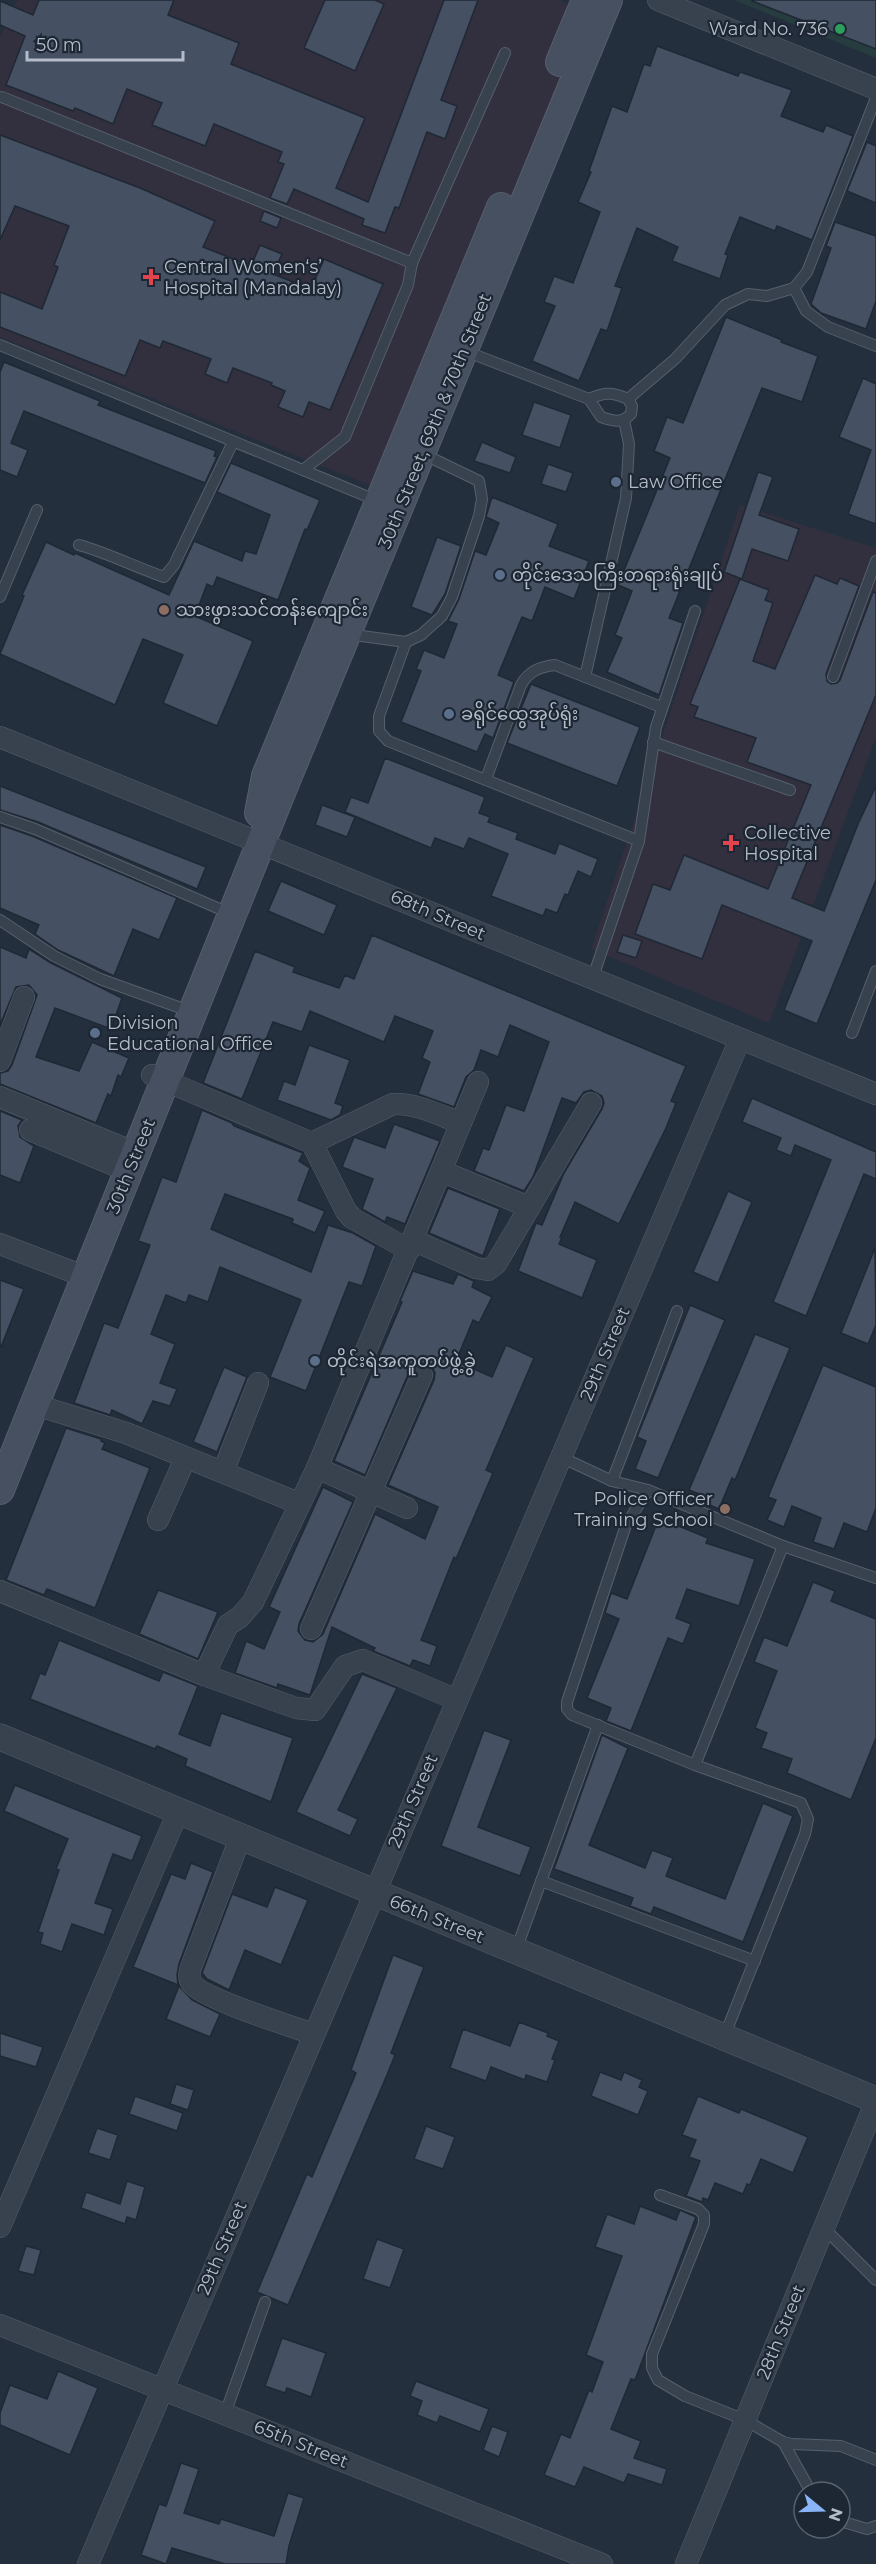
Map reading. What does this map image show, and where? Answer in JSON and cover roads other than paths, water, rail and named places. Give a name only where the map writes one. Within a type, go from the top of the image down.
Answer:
[{"type":"main road","name":"30th Street, 69th & 70th Street","points":[[455,346],[585,0]]},
{"type":"main road","name":"30th Street, 69th & 70th Street","points":[[258,841],[306,706],[388,506],[455,346],[608,0]]},
{"type":"main road","name":"30th Street","points":[[187,1010],[222,910],[258,841]]},
{"type":"main road","name":"30th Street","points":[[0,1449],[79,1274],[158,1078],[258,841]]},
{"type":"main road","name":"30th Street","points":[[0,1490],[36,1405],[117,1156],[158,1078]]},
{"type":"street","points":[[658,0],[876,89]]},
{"type":"street","name":"68th Street","points":[[0,737],[876,1094]]},
{"type":"street","points":[[0,1061],[24,996]]},
{"type":"street","name":"29th Street","points":[[88,2564],[740,1039]]},
{"type":"street","points":[[158,1078],[312,1143],[346,1211],[352,1218],[411,1245],[476,1268],[488,1270],[496,1264],[591,1103]]},
{"type":"street","points":[[204,1675],[228,1625],[240,1617],[253,1602],[317,1467],[478,1082]]},
{"type":"street","points":[[0,1097],[117,1156]]},
{"type":"street","points":[[312,1143],[393,1104],[405,1104],[461,1123]]},
{"type":"street","points":[[30,1130],[117,1156]]},
{"type":"street","points":[[441,1171],[529,1208]]},
{"type":"street","points":[[0,1244],[79,1274]]},
{"type":"street","points":[[311,1629],[422,1376]]},
{"type":"street","points":[[224,1472],[258,1383]]},
{"type":"street","points":[[36,1405],[126,1433],[185,1459],[224,1472],[298,1503]]},
{"type":"street","points":[[158,1520],[185,1459]]},
{"type":"street","points":[[317,1467],[407,1508]]},
{"type":"street","points":[[0,1591],[204,1675],[296,1708],[315,1710],[345,1666],[363,1660],[457,1700]]},
{"type":"street","name":"66th Street","points":[[0,1737],[876,2100]]},
{"type":"street","points":[[0,2227],[178,1812]]},
{"type":"street","points":[[240,1838],[189,1973],[190,1981],[194,1986],[229,2004],[313,2034]]},
{"type":"street","name":"28th Street","points":[[686,2564],[876,2100]]},
{"type":"street","name":"65th Street","points":[[0,2325],[602,2564]]},
{"type":"lane","points":[[303,470],[345,437],[408,285],[412,263],[505,53]]},
{"type":"lane","points":[[2,97],[412,263]]},
{"type":"lane","points":[[628,399],[675,359],[725,304],[748,294],[767,296],[794,288],[807,272],[876,98]]},
{"type":"lane","points":[[794,288],[806,311],[828,327],[876,346]]},
{"type":"lane","points":[[0,345],[388,506]]},
{"type":"lane","points":[[455,346],[589,399],[601,417],[611,421],[624,420],[631,414],[632,406],[628,399],[610,393],[602,393],[589,399]]},
{"type":"lane","points":[[585,677],[626,498],[629,444],[624,420]]},
{"type":"lane","points":[[79,545],[106,552],[125,563],[164,577],[174,565],[234,441]]},
{"type":"lane","points":[[336,632],[406,642],[421,635],[442,616],[452,597],[479,516],[482,500],[479,481],[413,448]]},
{"type":"lane","points":[[0,597],[38,510]]},
{"type":"lane","points":[[833,677],[876,561]]},
{"type":"lane","points":[[592,980],[639,841],[653,742],[661,707],[695,611]]},
{"type":"lane","points":[[406,642],[379,716],[379,731],[388,741],[639,841]]},
{"type":"lane","points":[[486,779],[521,685],[527,675],[542,666],[555,665],[661,707]]},
{"type":"lane","points":[[653,742],[790,790]]},
{"type":"lane","points":[[0,817],[35,829],[222,910]]},
{"type":"lane","points":[[0,920],[54,956],[100,979],[187,1010]]},
{"type":"lane","points":[[852,1033],[876,971]]},
{"type":"lane","points":[[612,1481],[677,1311]]},
{"type":"lane","points":[[561,1457],[612,1481],[648,1490],[783,1546],[875,1575]]},
{"type":"lane","points":[[648,1490],[626,1525],[567,1702],[567,1709],[572,1715],[695,1765],[801,1803],[808,1819],[805,1834],[724,2038]]},
{"type":"lane","points":[[695,1765],[783,1546]]},
{"type":"lane","points":[[515,1952],[598,1725]]},
{"type":"lane","points":[[541,1881],[755,1961]]},
{"type":"lane","points":[[660,2195],[699,2209],[704,2215],[704,2224],[652,2354],[652,2368],[658,2380],[685,2396],[745,2420],[783,2442],[841,2446],[876,2460]]},
{"type":"lane","points":[[824,2228],[876,2280]]},
{"type":"lane","points":[[225,2414],[265,2302]]},
{"type":"lane","points":[[783,2442],[805,2480]]},
{"type":"lane","points":[[852,2525],[867,2529],[876,2526]]},
{"type":"place","name":"Ward No. 736","points":[[840,29]]},
{"type":"place","name":"Central Women‘s’ Hospital (Mandalay)","points":[[151,277]]},
{"type":"place","name":"Law Office","points":[[616,482]]},
{"type":"place","name":"တိုင်းဒေသကြီးတရားရုံးချုပ်","points":[[500,575]]},
{"type":"place","name":"သားဖွားသင်တန်းကျောင်း","points":[[164,610]]},
{"type":"place","name":"ခရိုင်ထွေအုပ်ရုံး","points":[[449,714]]},
{"type":"place","name":"Collective Hospital","points":[[731,843]]},
{"type":"place","name":"Division Educational Office","points":[[95,1033]]},
{"type":"place","name":"တိုင်းရဲအကူတပ်ဖွဲ့ခွဲ","points":[[315,1361]]},
{"type":"place","name":"Police Officer Training School","points":[[725,1509]]}]
